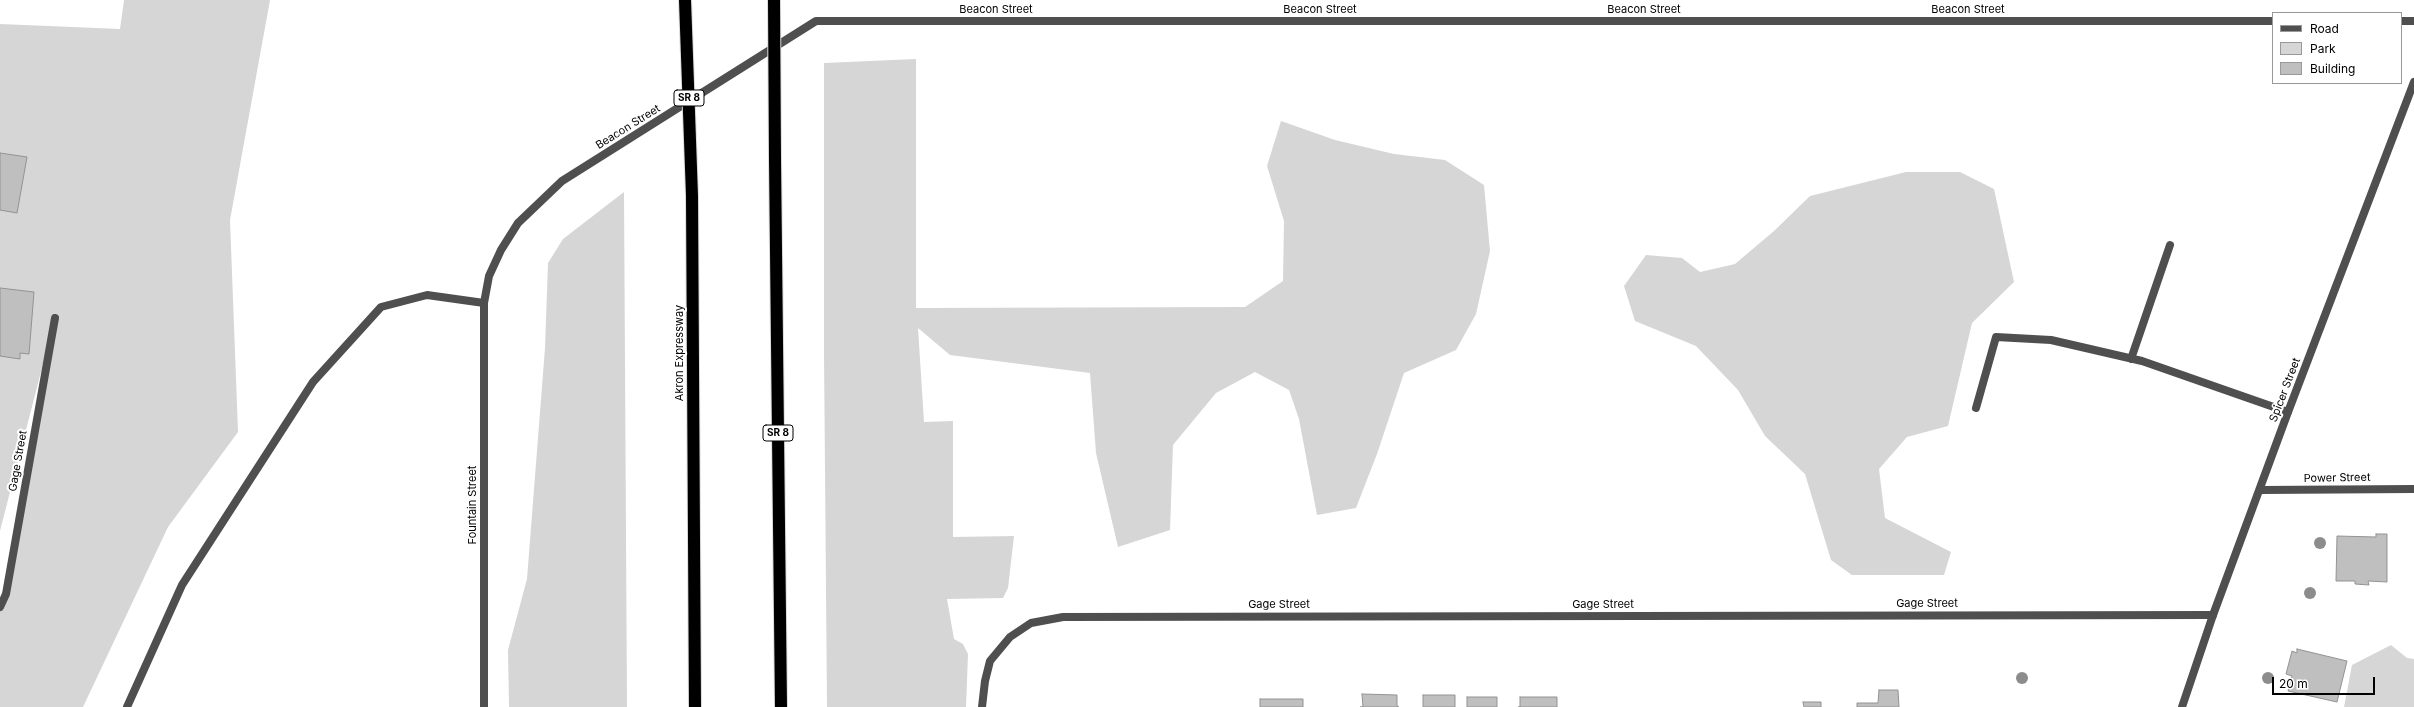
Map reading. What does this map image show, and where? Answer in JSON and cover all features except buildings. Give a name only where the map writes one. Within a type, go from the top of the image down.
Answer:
[{"type":"highway","name":"Akron Expressway","points":[[685,0],[692,196],[695,707]]},
{"type":"highway","name":"SR 8","points":[[774,0],[781,707]]},
{"type":"street","name":"Beacon Street","points":[[484,303],[489,276],[501,250],[518,223],[562,181],[816,21],[2272,21]]},
{"type":"street","points":[[2402,21],[2414,21]]},
{"type":"street","name":"Spicer Street","points":[[2182,707],[2213,614],[2288,412],[2414,82]]},
{"type":"street","points":[[2131,359],[2170,244]]},
{"type":"street","points":[[126,707],[182,585],[313,382],[381,307],[427,295],[484,303]]},
{"type":"street","name":"Fountain Street","points":[[484,303],[484,707]]},
{"type":"street","name":"Gage Street","points":[[0,607],[6,594],[55,318]]},
{"type":"street","points":[[1976,408],[1996,338],[2051,340],[2131,359],[2288,412]]},
{"type":"street","name":"Power Street","points":[[2260,490],[2414,488]]},
{"type":"street","name":"Gage Street","points":[[982,707],[985,681],[990,661],[1010,637],[1031,623],[1063,617],[2213,614]]},
{"type":"green space","points":[[124,0],[270,0],[230,220],[238,432],[168,527],[83,707],[0,707],[0,607],[53,325],[0,531],[0,24],[120,29]]},
{"type":"green space","points":[[916,59],[916,308],[1245,307],[1283,281],[1284,221],[1267,166],[1281,121],[1335,140],[1394,154],[1445,160],[1484,185],[1490,251],[1476,314],[1456,350],[1404,373],[1377,454],[1356,508],[1317,515],[1299,419],[1289,390],[1255,372],[1216,393],[1173,445],[1170,530],[1118,547],[1096,453],[1090,373],[950,355],[918,328],[924,422],[953,421],[953,537],[1014,536],[1008,588],[1003,598],[947,599],[954,639],[963,644],[968,654],[966,707],[827,707],[824,351],[824,63]]},
{"type":"green space","points":[[1906,172],[1960,172],[1994,189],[2014,282],[1972,323],[1948,426],[1907,437],[1879,469],[1885,518],[1951,552],[1944,575],[1852,575],[1831,560],[1805,474],[1765,436],[1738,390],[1696,346],[1635,321],[1624,286],[1646,255],[1682,258],[1700,272],[1735,264],[1774,231],[1810,196]]},
{"type":"green space","points":[[624,192],[627,707],[509,707],[508,650],[527,579],[545,348],[548,263],[563,239]]},
{"type":"green space","points":[[2391,645],[2407,658],[2414,659],[2414,707],[2344,707],[2352,665]]}]
